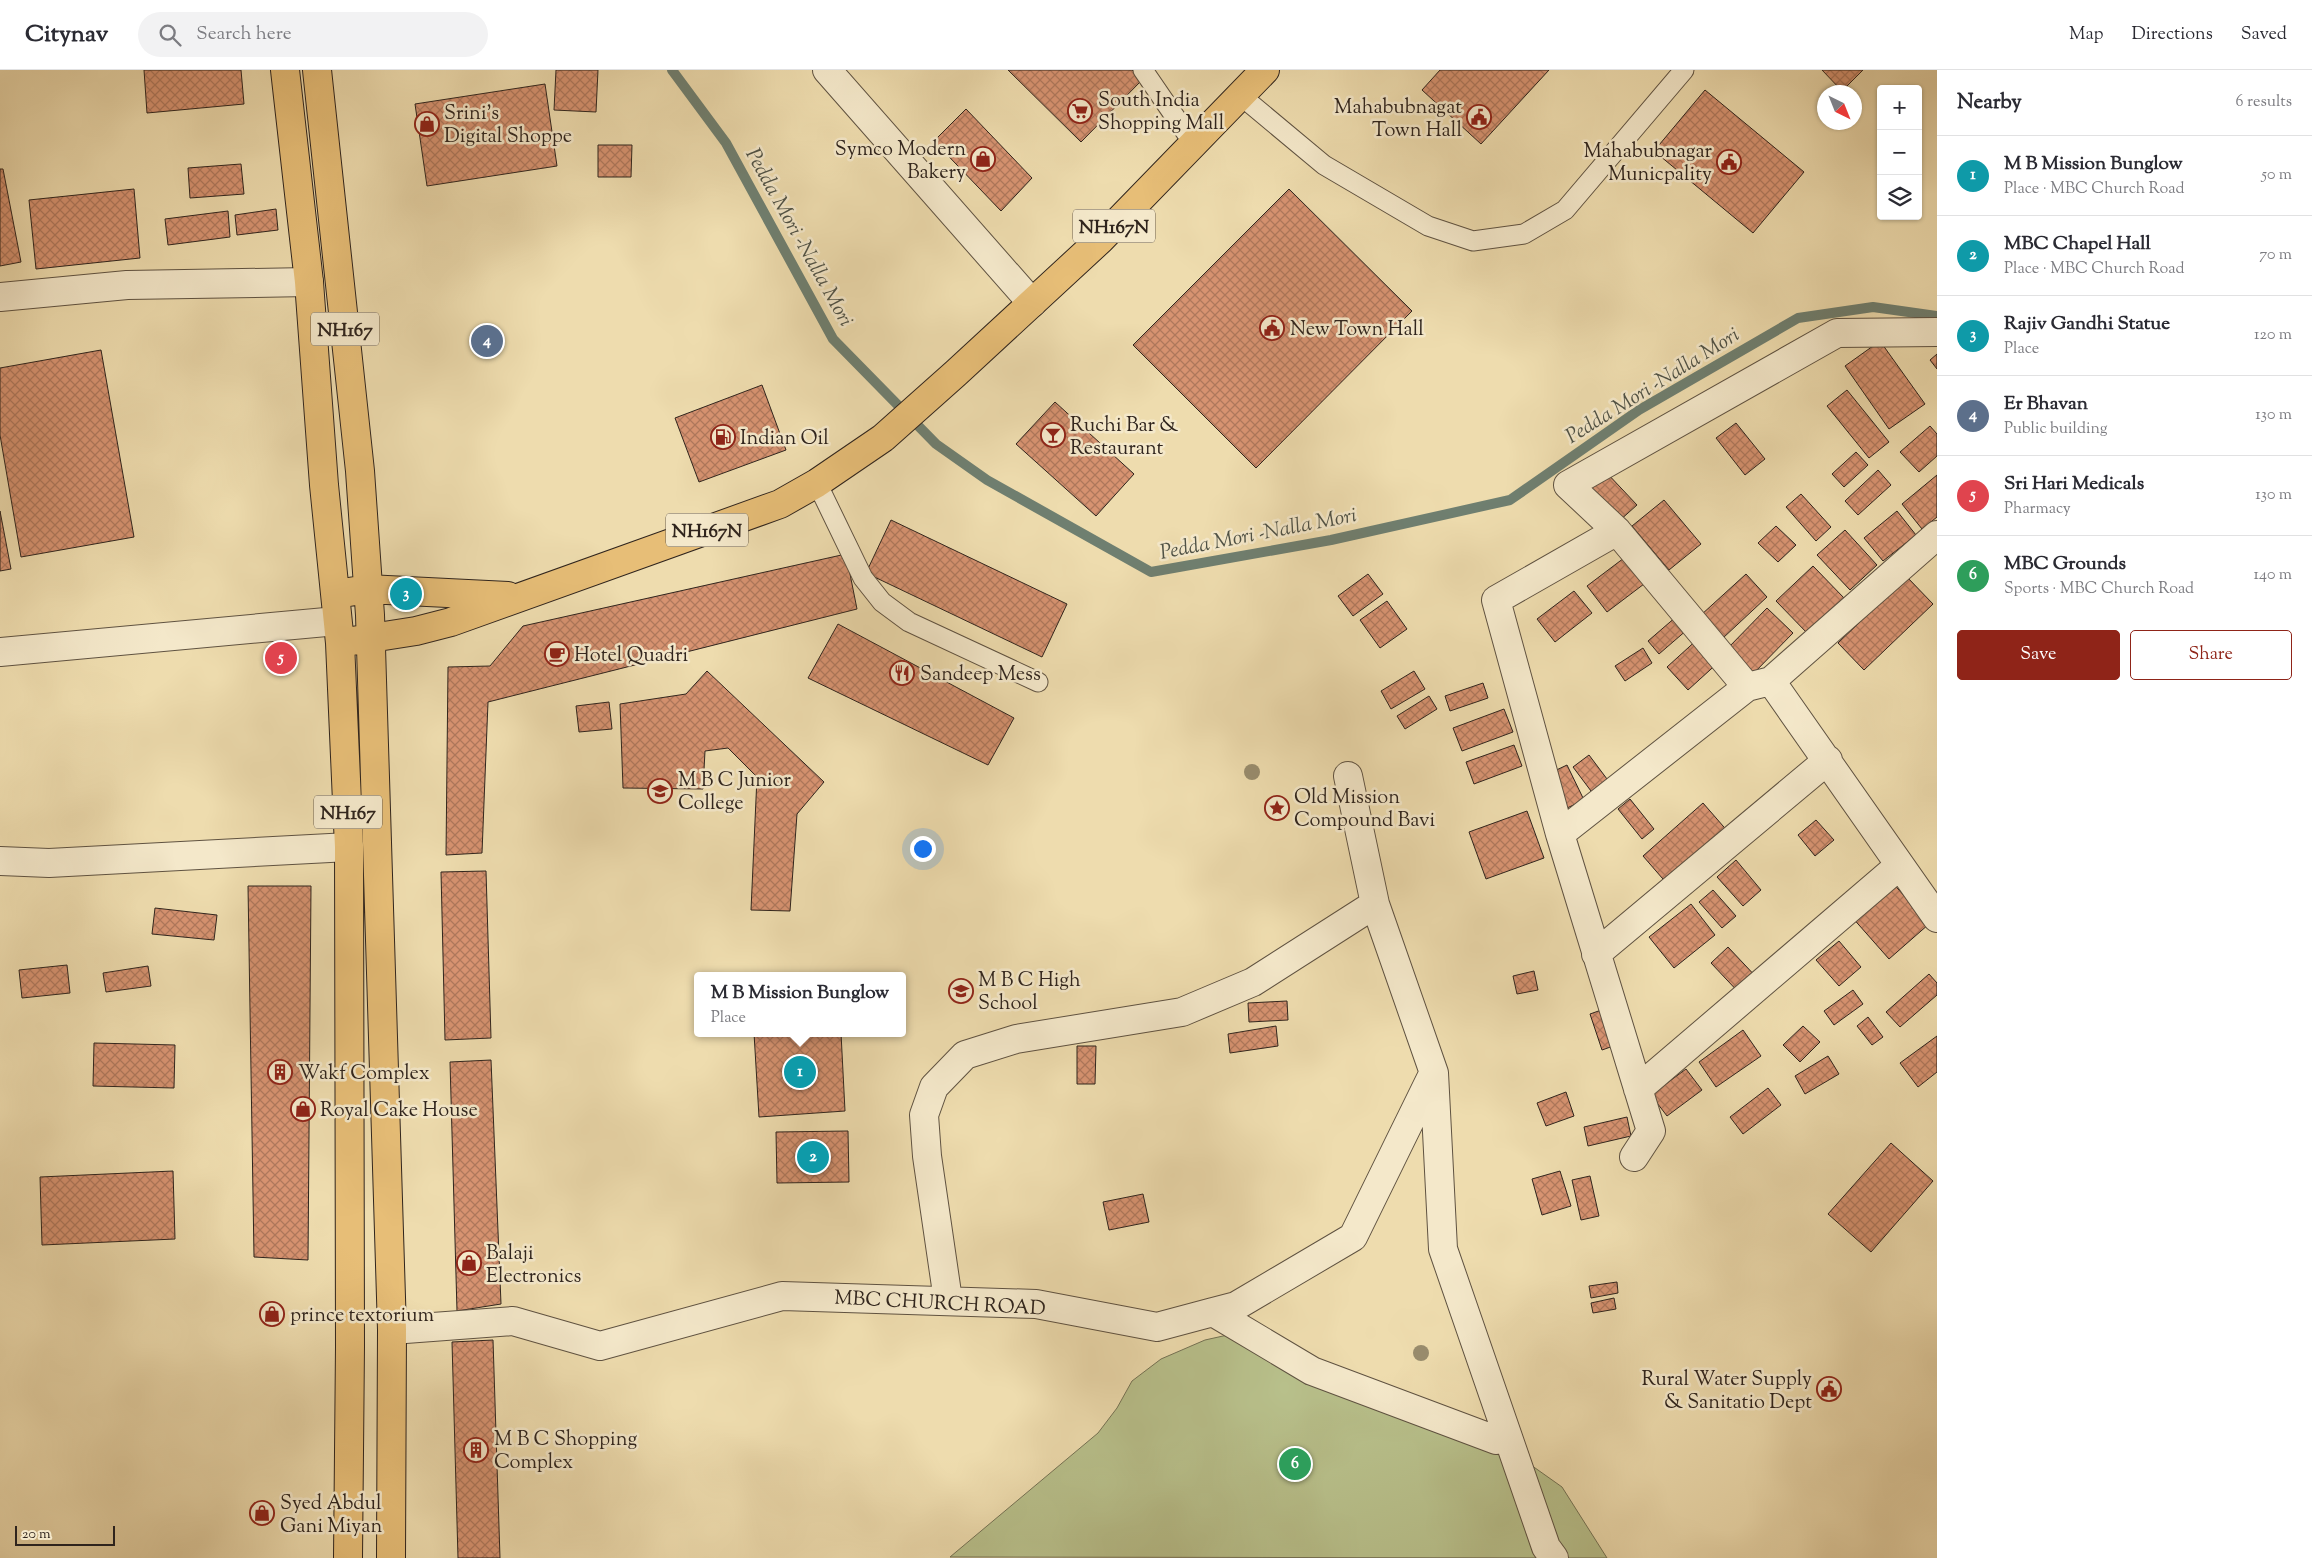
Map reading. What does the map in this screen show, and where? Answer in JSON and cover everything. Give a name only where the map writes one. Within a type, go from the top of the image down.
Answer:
[{"type":"highway","name":"NH167","points":[[285,70],[309,282],[324,485],[336,593],[349,847],[350,1346],[348,1558]]},
{"type":"highway","name":"NH167","points":[[317,70],[360,471],[370,639],[392,1330],[391,1558]]},
{"type":"highway","name":"NH167N","points":[[339,632],[370,639],[416,631],[452,622],[780,504],[817,483],[883,438],[1032,303],[1100,240],[1265,70]]},
{"type":"highway","name":"NH167N","points":[[336,593],[367,589],[519,597]]},
{"type":"street","points":[[826,70],[1032,303]]},
{"type":"street","points":[[0,297],[127,285],[309,282]]},
{"type":"street","points":[[1937,332],[1837,333],[1568,485],[1617,531],[1828,760],[1937,918]]},
{"type":"street","points":[[1617,531],[1496,600],[1560,834],[1650,1131],[1634,1157]]},
{"type":"street","points":[[1560,834],[1759,684],[1937,535]]},
{"type":"street","points":[[0,652],[339,632]]},
{"type":"street","points":[[1596,954],[1828,760]]},
{"type":"street","points":[[1348,776],[1375,904],[1434,1073],[1443,1249],[1550,1553]]},
{"type":"street","points":[[0,861],[49,863],[349,847]]},
{"type":"street","points":[[1638,1089],[1900,864]]},
{"type":"street","points":[[948,1300],[927,1156],[924,1115],[934,1087],[965,1055],[1016,1039],[1182,1012],[1253,982],[1375,904]]},
{"type":"street","name":"MBC CHURCH ROAD","points":[[392,1330],[513,1321],[600,1346],[782,1296],[1036,1304],[1157,1327],[1236,1306],[1353,1237],[1434,1073]]},
{"type":"street","points":[[1214,1312],[1312,1371],[1496,1440]]},
{"type":"lane","points":[[1143,70],[1193,143]]},
{"type":"lane","points":[[1240,95],[1324,165],[1428,226],[1473,241],[1524,234],[1565,210],[1684,70]]},
{"type":"lane","points":[[817,483],[863,578],[882,602],[908,622],[1038,682]]},
{"type":"green space","points":[[1241,1332],[1480,1429],[1562,1487],[1607,1558],[950,1557],[1098,1433],[1117,1408],[1132,1381],[1161,1359],[1205,1340]]},
{"type":"building","points":[[144,70],[241,70],[244,104],[147,113]]},
{"type":"building","points":[[556,70],[598,70],[596,112],[554,110]]},
{"type":"building","name":"South India Shopping Mall","points":[[1008,70],[1132,70],[1142,80],[1081,142]]},
{"type":"building","name":"Mahabubnagat Town Hall","points":[[1440,70],[1549,70],[1481,144],[1422,90]]},
{"type":"building","points":[[1822,70],[1863,70],[1848,85],[1836,85]]},
{"type":"building","points":[[545,84],[557,166],[427,186],[415,104]]},
{"type":"building","name":"Mahabubnagar Municpality","points":[[1705,90],[1804,172],[1753,233],[1654,151]]},
{"type":"building","name":"Symco Modern Bakery","points":[[966,109],[1032,178],[1001,211],[934,141]]},
{"type":"building","points":[[598,145],[632,145],[631,177],[598,177]]},
{"type":"building","points":[[241,164],[244,194],[190,198],[188,168]]},
{"type":"building","points":[[0,169],[3,169],[21,262],[0,266]]},
{"type":"building","points":[[134,189],[140,258],[36,269],[29,200]]},
{"type":"building","name":"New Town Hall","points":[[1289,189],[1412,311],[1256,468],[1133,345]]},
{"type":"building","points":[[276,209],[278,230],[237,235],[235,215]]},
{"type":"building","points":[[228,211],[230,237],[168,245],[165,219]]},
{"type":"building","points":[[1880,341],[1925,404],[1889,429],[1845,366]]},
{"type":"building","points":[[101,350],[134,537],[21,557],[0,435],[0,368]]},
{"type":"building","points":[[1937,354],[1937,369],[1930,360]]},
{"type":"building","points":[[762,385],[786,450],[699,482],[675,418]]},
{"type":"building","points":[[1847,390],[1889,442],[1869,458],[1827,406]]},
{"type":"building","points":[[1055,402],[1134,474],[1096,516],[1016,444]]},
{"type":"building","points":[[1736,423],[1765,459],[1745,475],[1716,438]]},
{"type":"building","points":[[1930,426],[1937,434],[1937,456],[1919,472],[1900,452]]},
{"type":"building","points":[[1856,452],[1868,465],[1844,487],[1832,474]]},
{"type":"building","points":[[1878,470],[1891,485],[1858,515],[1845,501]]},
{"type":"building","points":[[1605,471],[1637,505],[1618,522],[1587,488]]},
{"type":"building","points":[[1937,475],[1937,517],[1922,529],[1902,504]]},
{"type":"building","points":[[1801,494],[1831,527],[1816,541],[1786,507]]},
{"type":"building","points":[[1664,500],[1701,544],[1669,570],[1632,526]]},
{"type":"building","points":[[0,511],[11,569],[0,571]]},
{"type":"building","points":[[1897,511],[1916,535],[1883,561],[1864,538]]},
{"type":"building","points":[[891,520],[1067,604],[1042,657],[866,573]]},
{"type":"building","points":[[1776,526],[1796,545],[1778,562],[1758,543]]},
{"type":"building","points":[[1845,530],[1877,565],[1850,590],[1817,555]]},
{"type":"building","points":[[846,554],[857,609],[488,702],[482,853],[446,855],[448,667],[490,666],[523,626]]},
{"type":"building","points":[[1624,558],[1644,584],[1607,612],[1587,586]]},
{"type":"building","points":[[1813,566],[1845,599],[1809,635],[1776,601]]},
{"type":"building","points":[[1368,574],[1383,594],[1353,616],[1338,596]]},
{"type":"building","points":[[1746,574],[1767,597],[1723,638],[1701,615]]},
{"type":"building","points":[[1907,577],[1933,604],[1864,670],[1838,643]]},
{"type":"building","points":[[1574,591],[1592,613],[1555,642],[1537,619]]},
{"type":"building","points":[[1387,601],[1407,629],[1380,648],[1360,620]]},
{"type":"building","points":[[1767,608],[1793,633],[1752,675],[1727,649]]},
{"type":"building","points":[[1677,616],[1688,629],[1659,654],[1648,641]]},
{"type":"building","points":[[838,624],[1014,718],[988,765],[808,678]]},
{"type":"building","points":[[1700,637],[1721,660],[1688,690],[1667,667]]},
{"type":"building","points":[[1643,648],[1652,663],[1625,681],[1615,666]]},
{"type":"building","points":[[707,671],[824,782],[797,814],[790,911],[751,910],[757,777],[728,748],[705,751],[703,789],[623,788],[620,704],[686,694]]},
{"type":"building","points":[[1414,671],[1425,689],[1391,709],[1381,691]]},
{"type":"building","points":[[1483,683],[1488,698],[1450,711],[1445,696]]},
{"type":"building","points":[[1429,696],[1437,709],[1405,729],[1397,716]]},
{"type":"building","points":[[609,702],[612,729],[579,732],[576,706]]},
{"type":"building","points":[[1504,709],[1513,732],[1462,751],[1453,728]]},
{"type":"building","points":[[1514,745],[1522,766],[1474,784],[1466,762]]},
{"type":"building","points":[[1589,755],[1610,783],[1594,795],[1573,767]]},
{"type":"building","points":[[1567,765],[1584,800],[1565,809],[1548,774]]},
{"type":"building","points":[[1630,799],[1654,829],[1642,839],[1618,809]]},
{"type":"building","points":[[1703,803],[1730,834],[1669,886],[1643,856]]},
{"type":"building","points":[[1527,811],[1544,858],[1486,879],[1469,832]]},
{"type":"building","points":[[1816,820],[1834,840],[1815,856],[1798,835]]},
{"type":"building","points":[[1736,860],[1761,890],[1743,906],[1717,877]]},
{"type":"building","points":[[486,871],[491,1038],[445,1040],[441,872]]},
{"type":"building","points":[[1891,881],[1929,924],[1889,959],[1851,916]]},
{"type":"building","name":"Wakf Complex","points":[[248,886],[311,886],[308,1260],[254,1257]]},
{"type":"building","points":[[1713,890],[1736,916],[1722,928],[1699,902]]},
{"type":"building","points":[[1691,904],[1715,935],[1674,968],[1649,937]]},
{"type":"building","points":[[155,908],[217,915],[214,940],[152,934]]},
{"type":"building","points":[[1839,941],[1861,967],[1839,986],[1816,960]]},
{"type":"building","points":[[1728,947],[1760,981],[1743,997],[1711,963]]},
{"type":"building","points":[[67,965],[70,993],[22,998],[19,970]]},
{"type":"building","points":[[148,966],[151,986],[106,992],[103,973]]},
{"type":"building","points":[[1534,971],[1538,990],[1517,994],[1513,976]]},
{"type":"building","points":[[1929,974],[1937,983],[1937,995],[1900,1027],[1886,1012]]},
{"type":"building","points":[[1853,990],[1863,1004],[1834,1025],[1824,1011]]},
{"type":"building","points":[[1287,1001],[1288,1020],[1249,1022],[1248,1003]]},
{"type":"building","points":[[1607,1008],[1619,1044],[1602,1050],[1590,1014]]},
{"type":"building","points":[[1868,1017],[1883,1037],[1872,1045],[1857,1026]]},
{"type":"building","points":[[1276,1026],[1278,1046],[1230,1053],[1228,1034]]},
{"type":"building","points":[[1803,1026],[1820,1042],[1800,1062],[1783,1045]]},
{"type":"building","points":[[1743,1030],[1761,1056],[1716,1087],[1699,1062]]},
{"type":"building","points":[[1937,1036],[1937,1072],[1918,1087],[1900,1063]]},
{"type":"building","points":[[754,1037],[841,1037],[845,1111],[759,1117]]},
{"type":"building","points":[[94,1043],[175,1045],[174,1088],[93,1086]]},
{"type":"building","points":[[1077,1046],[1096,1046],[1095,1084],[1077,1084]]},
{"type":"building","points":[[1828,1056],[1839,1074],[1805,1094],[1795,1076]]},
{"type":"building","points":[[491,1060],[501,1304],[457,1311],[450,1062]]},
{"type":"building","points":[[1686,1069],[1702,1090],[1667,1116],[1651,1095]]},
{"type":"building","points":[[1768,1088],[1781,1105],[1743,1134],[1730,1117]]},
{"type":"building","points":[[1566,1092],[1574,1116],[1546,1126],[1537,1103]]},
{"type":"building","points":[[1627,1117],[1631,1136],[1588,1146],[1584,1127]]},
{"type":"building","points":[[848,1131],[849,1182],[777,1183],[776,1132]]},
{"type":"building","points":[[1891,1143],[1933,1181],[1871,1252],[1828,1214]]},
{"type":"building","points":[[173,1171],[175,1239],[42,1245],[40,1177]]},
{"type":"building","points":[[1560,1171],[1571,1206],[1542,1215],[1532,1179]]},
{"type":"building","points":[[1590,1176],[1599,1216],[1581,1220],[1572,1180]]},
{"type":"building","points":[[1143,1194],[1149,1222],[1109,1230],[1103,1202]]},
{"type":"building","points":[[1617,1282],[1618,1293],[1591,1298],[1589,1286]]},
{"type":"building","points":[[1614,1298],[1616,1309],[1593,1313],[1591,1303]]},
{"type":"building","name":"M B C Shopping Complex","points":[[493,1340],[500,1558],[458,1558],[452,1342]]},
{"type":"waterway","name":"Pedda Mori -Nalla Mori","points":[[672,70],[726,143],[833,339],[936,444],[987,480],[1151,572],[1331,540],[1510,500],[1639,410],[1798,318],[1873,307],[1937,316]]},
{"type":"place","name":"South India Shopping Mall","points":[[1080,111]]},
{"type":"place","name":"Mahabubnagat Town Hall","points":[[1479,117]]},
{"type":"place","name":"Srini’s Digital Shoppe","points":[[427,124]]},
{"type":"place","name":"Symco Modern Bakery","points":[[983,159]]},
{"type":"place","name":"Mahabubnagar Municpality","points":[[1729,162]]},
{"type":"place","name":"New Town Hall","points":[[1272,328]]},
{"type":"place","name":"Er Bhavan","points":[[487,341]]},
{"type":"place","name":"Ruchi Bar & Restaurant","points":[[1053,435]]},
{"type":"place","name":"Indian Oil","points":[[723,437]]},
{"type":"place","name":"Rajiv Gandhi Statue","points":[[406,594]]},
{"type":"place","name":"Hotel Quadri","points":[[557,654]]},
{"type":"place","name":"Sri Hari Medicals","points":[[281,658]]},
{"type":"place","name":"Sandeep Mess","points":[[902,673]]},
{"type":"place","name":"M B C Junior College","points":[[660,791]]},
{"type":"place","name":"Old Mission Compound Bavi","points":[[1277,808]]},
{"type":"place","name":"M B C High School","points":[[961,991]]},
{"type":"place","name":"Wakf Complex","points":[[280,1072]]},
{"type":"place","name":"M B Mission Bunglow","points":[[800,1072]]},
{"type":"place","name":"Royal Cake House","points":[[303,1109]]},
{"type":"place","name":"MBC Chapel Hall","points":[[813,1157]]},
{"type":"place","name":"Balaji Electronics","points":[[469,1263]]},
{"type":"place","name":"prince textorium","points":[[272,1314]]},
{"type":"place","name":"Rural Water Supply & Sanitatio Dept","points":[[1829,1389]]},
{"type":"place","name":"M B C Shopping Complex","points":[[476,1450]]},
{"type":"place","name":"MBC Grounds","points":[[1295,1464]]},
{"type":"place","name":"Syed Abdul Gani Miyan","points":[[262,1513]]}]
